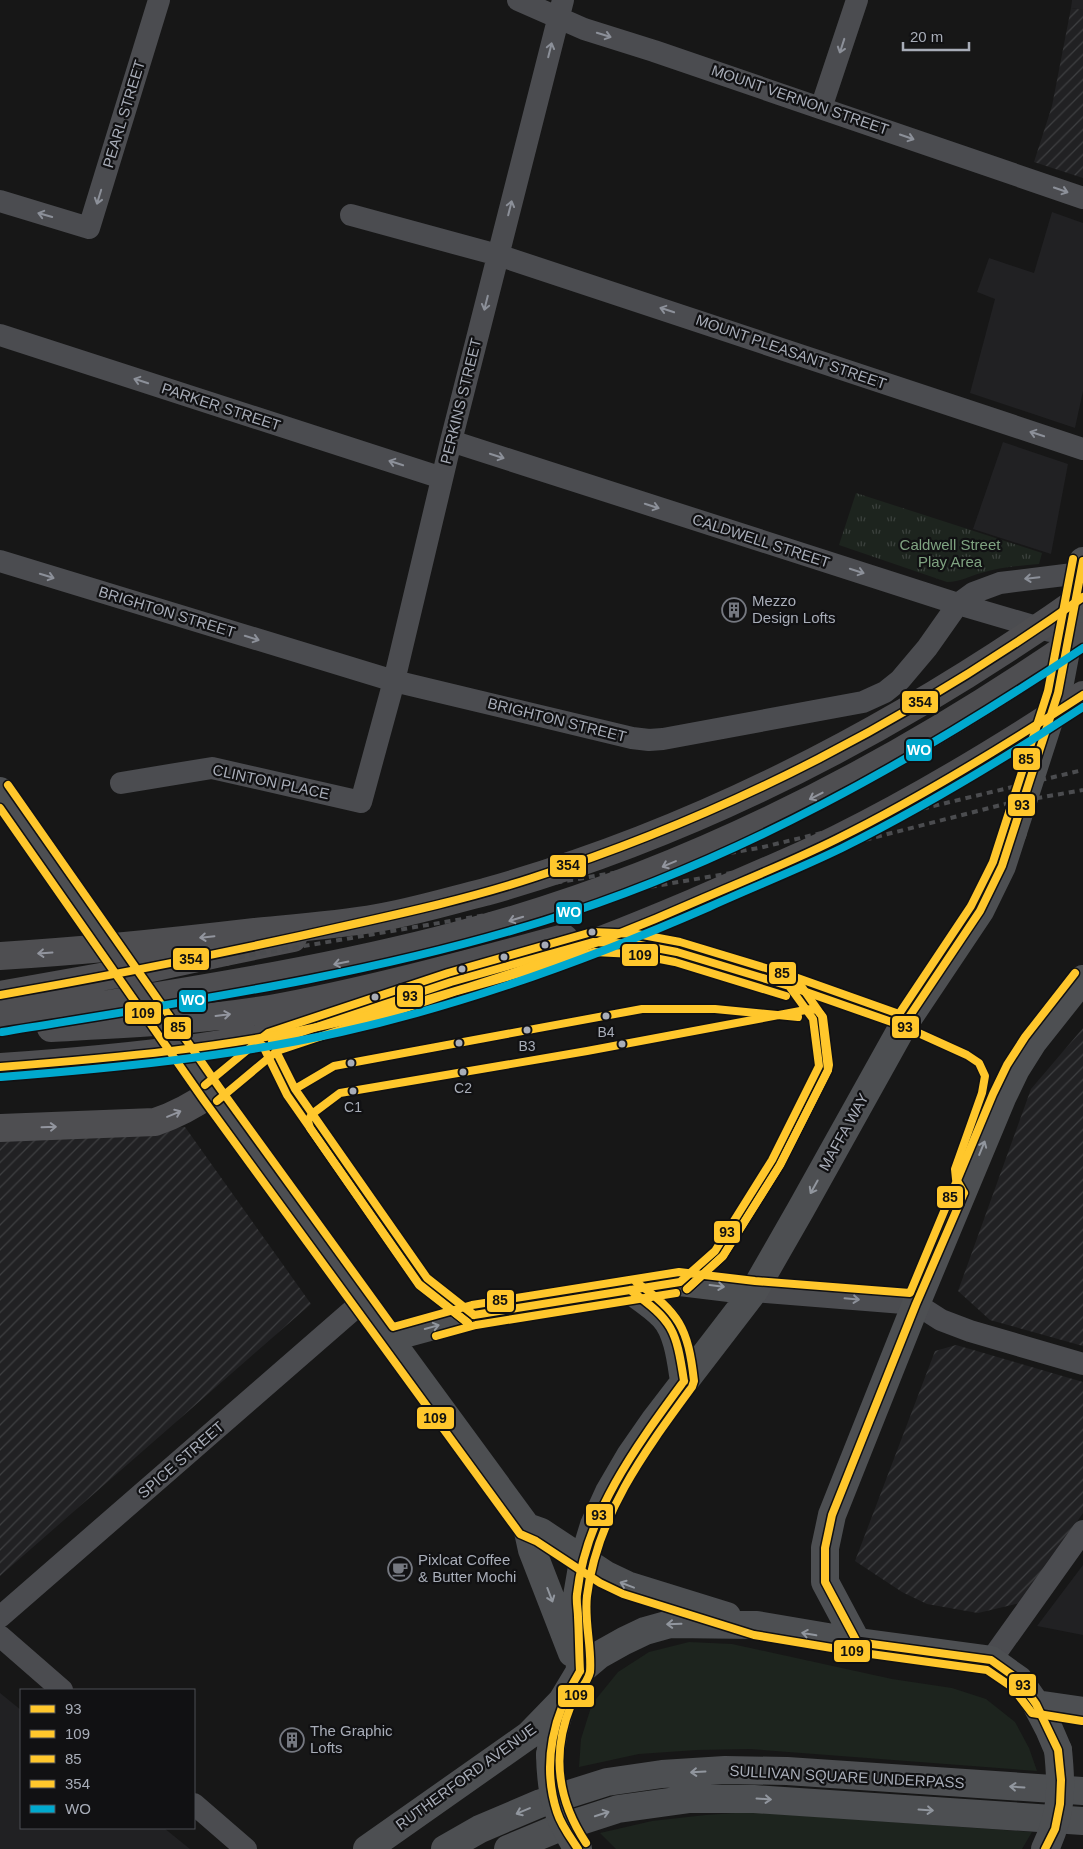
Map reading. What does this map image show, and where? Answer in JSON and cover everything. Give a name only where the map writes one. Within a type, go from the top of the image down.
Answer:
[{"type":"highway","points":[[0,994],[151,968],[377,918],[529,879],[605,853],[757,789],[831,753],[901,715],[975,670],[1082,577]]},
{"type":"highway","points":[[0,1022],[382,955],[461,935],[620,885],[771,820],[846,781],[981,704],[1078,638]]},
{"type":"highway","points":[[0,1067],[156,1054],[307,1028],[384,1011],[461,990],[537,965],[612,937],[836,839],[978,761],[1070,694]]},
{"type":"highway","points":[[0,1029],[114,1025],[192,1019],[268,1009],[409,980],[686,905]]},
{"type":"highway","points":[[0,956],[144,944],[377,918]]},
{"type":"highway","points":[[0,1128],[155,1122],[176,1115],[194,1105],[205,1084]]},
{"type":"main road","points":[[1078,638],[1082,577]]},
{"type":"main road","name":"MAFFA WAY","points":[[580,1671],[577,1596],[584,1561],[595,1524],[609,1492],[634,1450],[684,1381],[754,1291],[903,1026],[980,911],[1002,866],[1013,832],[1070,694],[1078,638]]},
{"type":"main road","points":[[0,791],[205,1084],[527,1527],[532,1550],[580,1671]]},
{"type":"main road","points":[[857,1642],[824,1582],[825,1548],[832,1515],[916,1304],[1002,1098],[1016,1069],[1033,1042],[1083,979]]},
{"type":"main road","points":[[389,1338],[474,1314],[680,1282],[754,1291]]},
{"type":"main road","points":[[630,1290],[665,1318],[676,1339],[681,1357],[684,1381]]},
{"type":"main road","points":[[527,1527],[540,1532],[606,1576],[627,1585],[757,1625],[857,1642],[991,1660],[1019,1680],[1036,1704],[1058,1750],[1061,1780],[1060,1804],[1055,1829],[1045,1849]]},
{"type":"main road","points":[[578,1849],[557,1811],[551,1783],[550,1755],[562,1701],[580,1671],[599,1654],[624,1641],[666,1624],[757,1625]]},
{"type":"main road","name":"RUTHERFORD AVENUE","points":[[367,1849],[528,1735],[562,1701]]},
{"type":"main road","points":[[1036,1704],[1083,1711]]},
{"type":"main road","name":"SULLIVAN SQUARE UNDERPASS","points":[[445,1849],[480,1829],[541,1803],[607,1782],[662,1774],[725,1770],[787,1771],[1083,1791]]},
{"type":"main road","name":"SULLIVAN SQUARE UNDERPASS","points":[[508,1849],[556,1829],[618,1809],[690,1800],[754,1799],[1083,1821]]},
{"type":"street","name":"PEARL STREET","points":[[0,202],[90,228],[159,0]]},
{"type":"street","name":"MOUNT VERNON STREET","points":[[518,0],[561,9],[584,29],[654,51],[1083,198]]},
{"type":"street","points":[[821,108],[857,0]]},
{"type":"street","name":"PERKINS STREET","points":[[361,802],[394,681],[451,441],[561,9]]},
{"type":"street","name":"MOUNT PLEASANT STREET","points":[[351,215],[498,255],[1083,449]]},
{"type":"street","name":"PARKER STREET","points":[[0,336],[442,478]]},
{"type":"street","name":"CALDWELL STREET","points":[[451,441],[958,604],[1048,630],[1060,636],[1078,638]]},
{"type":"street","name":"BRIGHTON STREET","points":[[0,561],[394,681],[632,738],[649,740],[863,702],[885,692],[900,680],[927,648],[958,604],[977,591],[1000,582],[1082,577]]},
{"type":"street","name":"CLINTON PLACE","points":[[121,783],[212,768],[361,802]]},
{"type":"street","points":[[754,1291],[916,1304],[941,1320],[970,1331],[1083,1364]]},
{"type":"street","name":"SPICE STREET","points":[[0,1617],[362,1302]]},
{"type":"street","points":[[991,1660],[1083,1531]]},
{"type":"street","points":[[0,1636],[61,1689]]},
{"type":"street","points":[[195,1805],[246,1849]]},
{"type":"shaded area","points":[[1072,0],[1083,0],[1083,10],[1071,8]]},
{"type":"shaded area","points":[[1071,8],[1083,10],[1083,178],[1034,162],[1052,106]]},
{"type":"shaded area","points":[[1052,212],[1083,223],[1083,391],[1075,428],[970,393],[995,299],[977,292],[989,258],[1034,273]]},
{"type":"shaded area","points":[[1003,442],[1068,464],[1051,554],[973,529]]},
{"type":"shaded area","points":[[1083,1028],[1083,1346],[990,1320],[958,1291],[1031,1089]]},
{"type":"shaded area","points":[[185,1127],[311,1304],[0,1576],[0,1137]]},
{"type":"shaded area","points":[[956,1345],[1083,1382],[1083,1513],[1020,1603],[978,1613],[927,1604],[902,1592],[855,1561],[935,1351]]},
{"type":"shaded area","points":[[1083,1565],[1083,1635],[1037,1626]]},
{"type":"shaded area","points":[[0,1693],[20,1709],[20,1829],[165,1829],[190,1849],[0,1849]]},
{"type":"green space","name":"Caldwell Street Play Area","points":[[856,493],[1042,553],[1039,564],[995,569],[947,582],[839,545]]},
{"type":"green space","points":[[689,1642],[732,1644],[892,1679],[952,1688],[986,1699],[1015,1722],[1029,1748],[1037,1771],[750,1749],[639,1754],[579,1767],[581,1739],[592,1704],[618,1672],[649,1652]]},
{"type":"green space","points":[[750,1812],[1032,1832],[1022,1849],[616,1849],[600,1833],[652,1821]]},
{"type":"railway","points":[[0,953],[53,946],[355,917],[759,848],[1083,770]]},
{"type":"railway","points":[[0,998],[743,871],[1009,803],[1083,790]]},
{"type":"transit line","name":"85","points":[[205,1085],[268,1033],[448,973],[592,932],[637,934],[680,942],[792,976],[899,1014],[971,906],[993,862],[1048,691],[1073,559]]},
{"type":"transit line","name":"93","points":[[903,1026],[980,911],[1002,866],[1058,693],[1083,561]]},
{"type":"transit line","name":"354","points":[[0,995],[216,954],[416,910],[532,878],[606,852],[679,824],[749,793],[818,759],[953,683],[1083,597]]},
{"type":"transit line","name":"WO","points":[[2,1032],[207,998],[343,972],[477,940],[544,921],[616,897],[686,869],[755,838],[823,804],[890,768],[1020,689],[1083,648]]},
{"type":"transit line","name":"354","points":[[0,1067],[171,1051],[256,1039],[340,1022],[387,1010],[433,998],[525,969],[660,917],[837,839],[962,771],[1083,695]]},
{"type":"transit line","name":"WO","points":[[1,1077],[86,1070],[214,1055],[299,1041],[388,1021],[528,979],[619,945],[793,871],[842,848],[965,781],[1083,707]]},
{"type":"transit line","name":"85","points":[[8,785],[219,1087],[393,1327],[472,1305],[679,1272],[755,1281],[910,1293],[993,1094],[1007,1065],[1025,1037],[1075,973]]},
{"type":"transit line","name":"109","points":[[0,808],[203,1099],[520,1534],[536,1541],[600,1583],[623,1594],[754,1635],[856,1652],[987,1670],[1012,1687],[1032,1713],[1082,1721]]},
{"type":"transit line","name":"93","points":[[272,1042],[451,982],[593,942],[635,944],[677,952],[789,986],[903,1026],[967,1055],[979,1063],[985,1076],[982,1093],[955,1169],[956,1179],[964,1193]]},
{"type":"transit line","name":"109","points":[[217,1101],[277,1051],[454,992],[594,952],[634,954],[675,962],[786,996]]},
{"type":"transit line","name":"109","points":[[687,1289],[723,1256],[780,1165],[828,1070],[822,1016],[797,980]]},
{"type":"transit line","name":"93","points":[[474,1315],[680,1282],[715,1251],[772,1160],[819,1066],[813,1019],[789,986]]},
{"type":"transit line","name":"93","points":[[295,1089],[334,1066],[642,1009],[715,1009],[798,1017]]},
{"type":"transit line","name":"85","points":[[468,1323],[419,1285],[310,1128],[308,1121],[312,1114],[340,1093],[587,1051],[811,1009],[817,1010],[823,1017],[828,1070],[780,1165],[723,1256],[687,1289]]},
{"type":"transit line","name":"109","points":[[263,1046],[287,1095],[419,1284],[468,1323]]},
{"type":"transit line","name":"93","points":[[276,1051],[295,1089],[427,1278],[474,1315]]},
{"type":"transit line","name":"93","points":[[857,1642],[825,1582],[825,1548],[832,1515],[916,1304],[964,1193]]},
{"type":"transit line","name":"109","points":[[586,1843],[569,1811],[560,1777],[560,1759],[561,1741],[571,1705],[590,1672],[586,1605],[592,1566],[612,1511],[626,1485],[657,1435],[692,1387],[694,1381],[688,1347],[679,1323],[662,1303],[636,1282]]},
{"type":"transit line","name":"93","points":[[630,1290],[655,1310],[670,1328],[678,1349],[684,1381]]},
{"type":"transit line","name":"109","points":[[436,1336],[476,1325],[676,1293]]},
{"type":"transit line","name":"93","points":[[580,1671],[577,1597],[582,1564],[591,1536],[602,1508],[616,1481],[684,1381]]},
{"type":"transit line","name":"93","points":[[857,1642],[991,1660],[1019,1680],[1036,1704],[1058,1750],[1061,1780],[1060,1804],[1055,1829],[1045,1849]]},
{"type":"transit line","name":"93","points":[[578,1849],[563,1826],[557,1812],[552,1794],[550,1757],[557,1721],[563,1704],[580,1671]]},
{"type":"place","name":"Mezzo Design Lofts","points":[[734,610]]},
{"type":"place","name":"B4","points":[[606,1016]]},
{"type":"place","name":"B3","points":[[527,1030]]},
{"type":"place","name":"C2","points":[[463,1072]]},
{"type":"place","name":"C1","points":[[353,1091]]},
{"type":"place","name":"Pixlcat Coffee & Butter Mochi","points":[[400,1569]]},
{"type":"place","name":"The Graphic Lofts","points":[[292,1740]]}]
